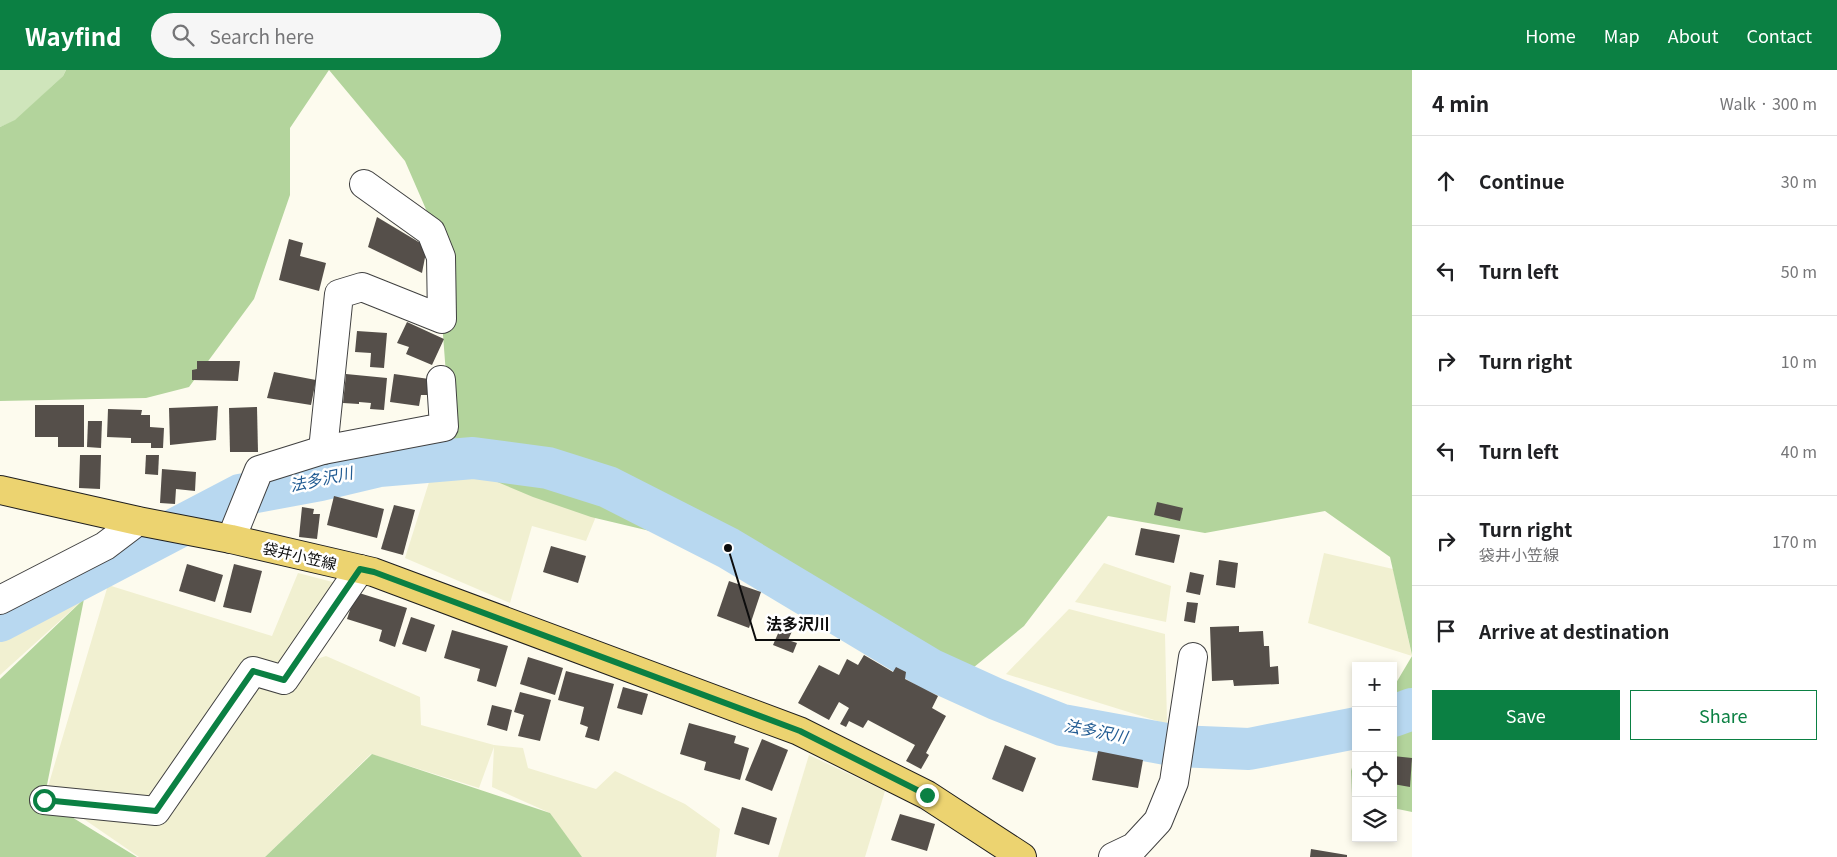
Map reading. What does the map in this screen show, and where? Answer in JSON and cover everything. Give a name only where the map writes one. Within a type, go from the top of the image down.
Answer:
[{"type":"main road","name":"袋井小笠線","points":[[0,490],[138,521],[231,539],[383,575],[800,731],[927,795],[1022,857]]},
{"type":"street","points":[[323,450],[339,294],[362,287],[442,319],[441,257],[431,232],[364,184]]},
{"type":"street","points":[[231,539],[259,470],[323,450],[444,428],[441,380]]},
{"type":"street","points":[[0,600],[105,546],[138,521]]},
{"type":"street","points":[[44,800],[156,811],[253,671],[284,680],[360,569]]},
{"type":"street","points":[[1113,857],[1134,847],[1158,820],[1174,782],[1193,657]]},
{"type":"green space","points":[[0,70],[66,70],[63,76],[15,121],[0,127]]},
{"type":"green space","points":[[66,70],[329,70],[290,128],[290,195],[254,299],[189,387],[146,398],[0,401],[0,127],[15,120],[63,76]]},
{"type":"green space","points":[[329,70],[1412,70],[1412,655],[1390,557],[1325,511],[1205,533],[1108,516],[1024,626],[968,672],[740,543],[650,531],[591,517],[533,497],[459,466],[451,440],[435,230],[405,161]]},
{"type":"green space","points":[[508,476],[608,487],[586,541],[532,526],[510,603],[405,558],[430,479]]},
{"type":"green space","points":[[1324,553],[1393,569],[1412,656],[1308,623]]},
{"type":"green space","points":[[1104,563],[1171,586],[1166,622],[1075,602]]},
{"type":"green space","points":[[298,573],[348,586],[295,666],[326,656],[420,697],[421,725],[494,745],[523,748],[528,768],[596,789],[615,771],[685,804],[720,829],[716,857],[577,857],[550,813],[492,787],[494,747],[479,788],[371,754],[265,857],[139,857],[59,802],[44,800],[108,585],[272,636]]},
{"type":"green space","points":[[84,599],[0,675],[0,642]]},
{"type":"green space","points":[[84,599],[44,800],[137,857],[0,857],[0,679]]},
{"type":"green space","points":[[1069,609],[1165,634],[1167,724],[1006,674]]},
{"type":"green space","points":[[1412,656],[1412,812],[1397,809],[1397,681]]},
{"type":"green space","points":[[372,754],[550,813],[582,857],[265,857]]},
{"type":"green space","points":[[809,755],[885,791],[865,857],[778,857]]},
{"type":"building","points":[[377,217],[427,247],[422,273],[368,247]]},
{"type":"building","points":[[289,239],[303,243],[300,256],[326,263],[319,291],[279,280]]},
{"type":"building","points":[[407,322],[444,339],[432,365],[406,354],[409,347],[397,343]]},
{"type":"building","points":[[357,331],[387,333],[384,368],[370,367],[371,353],[355,352]]},
{"type":"building","points":[[197,361],[240,361],[238,381],[192,380],[192,370],[197,369]]},
{"type":"building","points":[[274,372],[316,380],[311,405],[267,398]]},
{"type":"building","points":[[346,374],[387,378],[384,410],[370,409],[371,403],[343,403]]},
{"type":"building","points":[[394,374],[429,379],[427,395],[421,395],[419,406],[390,402]]},
{"type":"building","points":[[35,405],[84,405],[84,447],[58,447],[58,437],[35,437]]},
{"type":"building","points":[[218,406],[216,440],[170,445],[169,408]]},
{"type":"building","points":[[257,407],[258,452],[230,452],[229,408]]},
{"type":"building","points":[[108,409],[142,410],[141,415],[150,415],[150,427],[164,428],[163,448],[151,448],[151,443],[131,443],[131,438],[107,437]]},
{"type":"building","points":[[88,421],[102,421],[101,448],[87,447]]},
{"type":"building","points":[[80,455],[101,455],[100,489],[79,488]]},
{"type":"building","points":[[146,455],[159,455],[158,475],[145,474]]},
{"type":"building","points":[[162,469],[196,472],[195,491],[176,489],[175,504],[160,503]]},
{"type":"building","points":[[334,496],[384,509],[377,538],[327,525]]},
{"type":"building","points":[[1157,502],[1183,508],[1180,521],[1154,515]]},
{"type":"building","points":[[394,505],[415,510],[403,555],[381,549]]},
{"type":"building","points":[[302,507],[314,509],[313,514],[320,514],[317,539],[299,537]]},
{"type":"building","points":[[1141,528],[1180,535],[1174,563],[1135,555]]},
{"type":"building","points":[[551,546],[586,556],[578,583],[543,572]]},
{"type":"building","points":[[1219,560],[1238,563],[1235,588],[1216,585]]},
{"type":"building","points":[[187,564],[223,575],[215,602],[179,591]]},
{"type":"building","points":[[234,564],[262,571],[251,613],[223,607]]},
{"type":"building","points":[[1190,572],[1204,575],[1200,595],[1186,592]]},
{"type":"building","points":[[729,581],[761,592],[749,628],[717,616]]},
{"type":"building","points":[[356,592],[407,608],[395,647],[379,641],[382,630],[347,619]]},
{"type":"building","points":[[1187,602],[1198,603],[1195,623],[1184,621]]},
{"type":"building","points":[[411,617],[435,625],[426,652],[402,644]]},
{"type":"building","points":[[783,622],[794,627],[788,640],[797,643],[793,653],[773,645]]},
{"type":"building","points":[[1239,626],[1239,632],[1263,631],[1264,646],[1269,646],[1270,667],[1278,666],[1279,684],[1234,686],[1233,680],[1212,681],[1210,627]]},
{"type":"building","points":[[452,630],[508,646],[496,687],[477,681],[480,669],[444,658]]},
{"type":"building","points":[[864,655],[893,672],[896,667],[906,672],[905,679],[938,696],[932,708],[946,716],[926,753],[929,755],[921,769],[906,761],[915,745],[868,720],[863,728],[849,721],[846,727],[840,724],[849,708],[839,702],[829,720],[798,703],[819,665],[839,675],[847,659],[858,665]]},
{"type":"building","points":[[528,657],[563,668],[555,695],[520,684]]},
{"type":"building","points":[[566,671],[614,684],[599,741],[585,737],[588,727],[580,724],[584,707],[558,700]]},
{"type":"building","points":[[623,687],[648,694],[642,715],[617,708]]},
{"type":"building","points":[[520,692],[551,700],[540,741],[518,736],[524,715],[514,712]]},
{"type":"building","points":[[492,705],[512,710],[507,731],[487,725]]},
{"type":"building","points":[[689,723],[736,736],[734,743],[749,748],[740,780],[704,770],[706,762],[680,754]]},
{"type":"building","points":[[762,739],[788,750],[772,791],[745,780]]},
{"type":"building","points":[[1005,745],[1036,758],[1023,792],[992,779]]},
{"type":"building","points":[[1098,751],[1143,760],[1138,788],[1092,780]]},
{"type":"building","points":[[1397,756],[1412,758],[1410,787],[1397,785]]},
{"type":"building","points":[[742,807],[777,818],[769,845],[734,834]]},
{"type":"building","points":[[900,814],[935,824],[927,851],[891,840]]},
{"type":"building","points":[[1311,849],[1347,855],[1347,857],[1310,857]]},
{"type":"waterway","name":"法多沢川","points":[[0,621],[240,495],[320,480],[379,466],[473,458],[548,468],[608,487],[728,548],[930,669],[996,699],[1062,725],[1177,746],[1249,749],[1352,729]]},
{"type":"waterway","name":"法多沢川","points":[[1397,715],[1412,709]]},
{"type":"place","name":"法多沢川","points":[[728,548]]},
{"type":"route","points":[[44,800],[156,811],[253,671],[284,680],[360,569],[374,572],[800,731],[927,795]]}]
